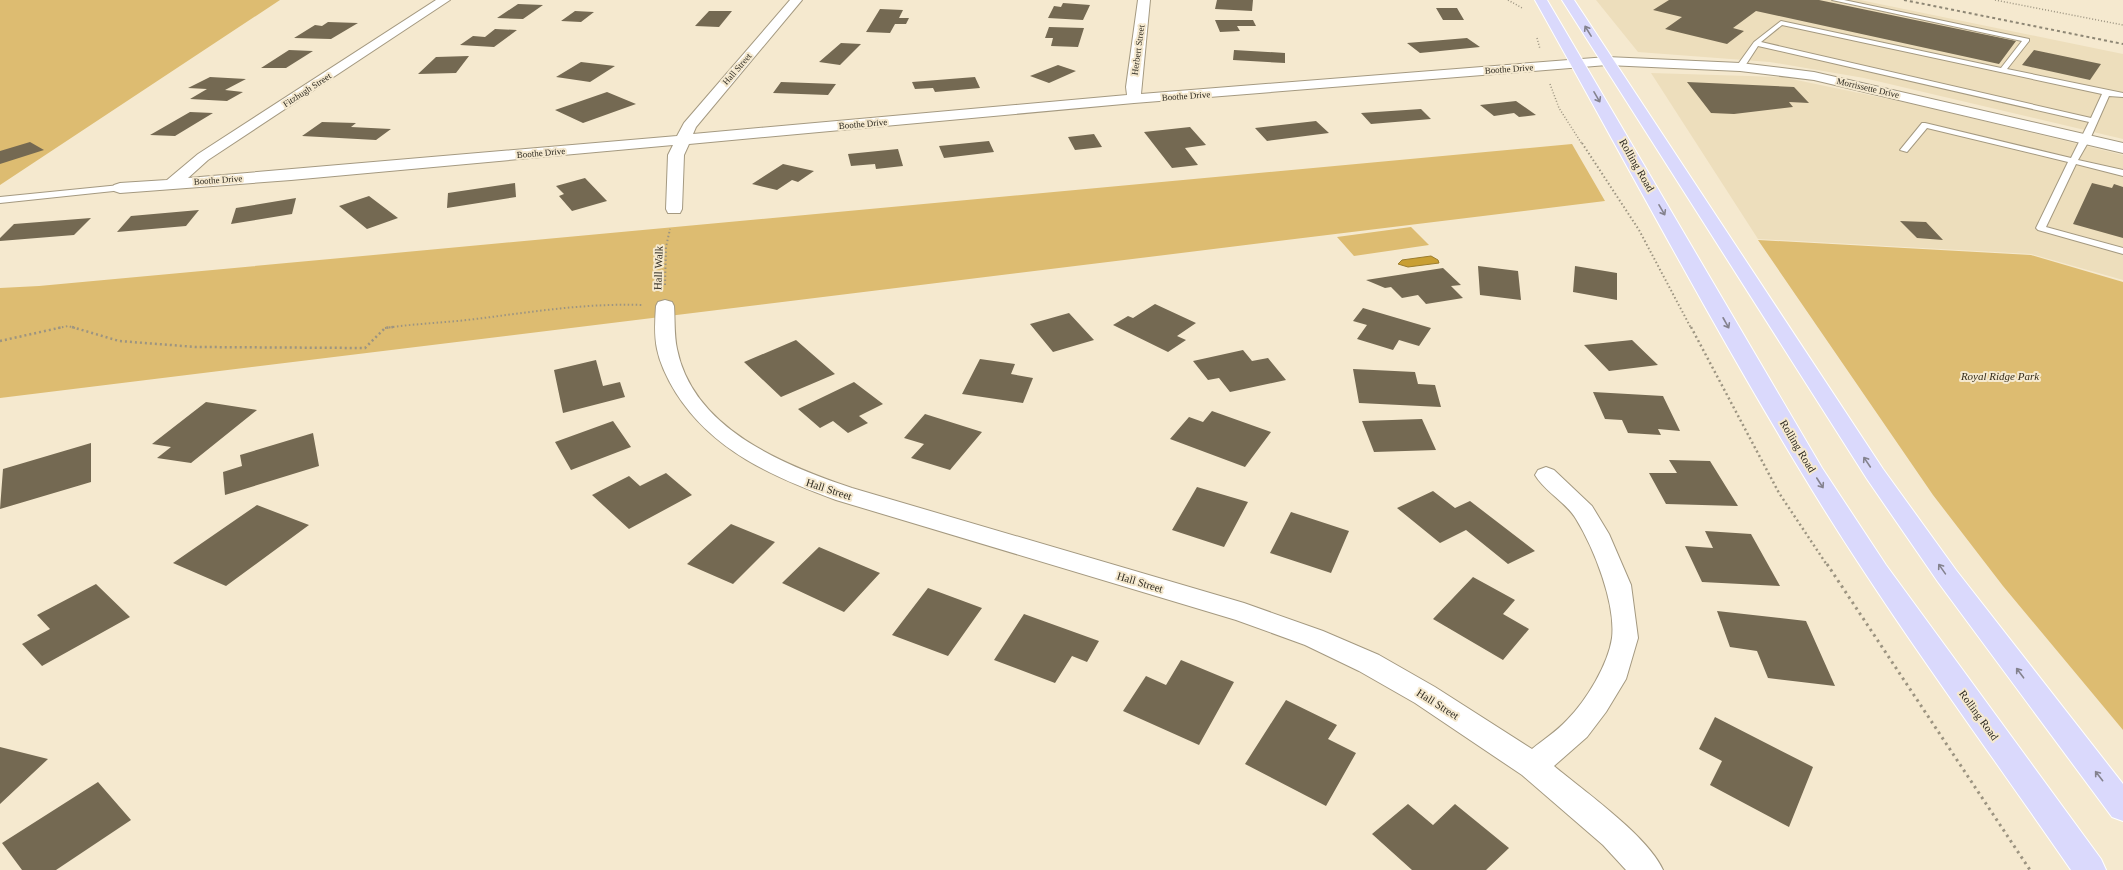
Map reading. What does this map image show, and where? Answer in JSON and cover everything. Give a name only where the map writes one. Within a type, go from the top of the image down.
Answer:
[{"type":"main road","name":"Rolling Road","points":[[1541,0],[1747,361],[1812,470],[1877,571],[2090,870]]},
{"type":"main road","points":[[1568,0],[1875,474],[1947,576],[2123,807]]},
{"type":"street","name":"Fitzhugh Street","points":[[173,183],[203,158],[444,0]]},
{"type":"street","name":"Hall Street","points":[[674,208],[676,155],[689,126],[796,0]]},
{"type":"street","name":"Herbert Street","points":[[1134,100],[1133,87],[1144,0]]},
{"type":"street","name":"Boothe Drive","points":[[120,188],[1134,100],[1578,63],[1607,62]]},
{"type":"street","name":"Morrissette Drive","points":[[1607,62],[1740,67],[1807,75],[1846,82],[2123,148]]},
{"type":"street","name":"Hall Street","points":[[665,306],[667,352],[676,376],[694,406],[718,431],[753,456],[774,468],[844,494],[1244,613],[1314,638],[1369,663],[1425,694],[1534,766],[1614,835],[1647,870]]},
{"type":"street","points":[[1534,766],[1577,729],[1596,704],[1612,679],[1625,638],[1623,612],[1618,584],[1598,534],[1584,512],[1546,475]]},
{"type":"lane","points":[[1835,0],[2027,40],[2002,71]]},
{"type":"lane","points":[[1740,67],[1756,44],[1781,23],[2106,93],[2123,95]]},
{"type":"lane","points":[[1756,44],[2094,121]]},
{"type":"lane","points":[[2106,93],[2086,139],[2073,161],[2041,228],[2123,251]]},
{"type":"lane","points":[[1904,150],[1925,125],[2123,173]]},
{"type":"lane","points":[[0,200],[120,188]]},
{"type":"path","points":[[1508,0],[1523,9]]},
{"type":"path","points":[[1995,0],[2123,26]]},
{"type":"path","points":[[1536,34],[1544,67],[1559,108],[1639,230],[1779,492],[2030,870]]},
{"type":"path","name":"Hall Walk","points":[[665,306],[666,246],[674,208]]},
{"type":"path","points":[[0,341],[68,326],[119,341],[196,347],[365,348],[385,328],[466,320],[559,307],[607,304],[665,306]]},
{"type":"shaded area","points":[[1596,0],[1860,0],[2123,54],[2123,139],[1864,78],[1770,62],[1638,52]]},
{"type":"shaded area","points":[[1651,73],[1782,77],[1922,106],[2123,155],[2123,280],[2031,254],[1758,239]]},
{"type":"shaded area","points":[[1431,256],[1438,260],[1439,263],[1408,267],[1398,264],[1402,260]]},
{"type":"green space","points":[[0,0],[280,0],[0,185]]},
{"type":"green space","points":[[1572,144],[1605,201],[0,398],[0,288],[39,286]]},
{"type":"green space","points":[[1411,227],[1429,245],[1354,256],[1337,237]]},
{"type":"green space","name":"Royal Ridge Park","points":[[1758,240],[2031,255],[2123,282],[2123,730],[2003,586],[1933,495]]},
{"type":"building","points":[[1217,0],[1253,0],[1252,11],[1215,9]]},
{"type":"building","points":[[1669,0],[1819,0],[2016,41],[1999,64],[1756,11],[1733,28],[1744,31],[1727,44],[1665,29],[1682,17],[1653,10]]},
{"type":"building","points":[[1063,3],[1090,5],[1083,20],[1048,18],[1054,6],[1061,7]]},
{"type":"building","points":[[518,4],[543,5],[523,19],[497,18]]},
{"type":"building","points":[[1436,8],[1457,8],[1464,20],[1443,20]]},
{"type":"building","points":[[880,9],[903,10],[899,18],[909,18],[906,24],[895,24],[890,33],[866,32]]},
{"type":"building","points":[[575,11],[594,12],[581,22],[561,21]]},
{"type":"building","points":[[709,11],[732,11],[719,27],[695,26]]},
{"type":"building","points":[[1215,20],[1253,20],[1256,26],[1237,26],[1240,31],[1220,32]]},
{"type":"building","points":[[328,22],[358,23],[331,39],[294,38],[315,25],[322,26]]},
{"type":"building","points":[[1049,27],[1084,28],[1078,47],[1051,46],[1053,38],[1045,38]]},
{"type":"building","points":[[495,29],[517,30],[494,47],[460,45],[473,36],[485,37]]},
{"type":"building","points":[[1467,38],[1480,47],[1420,53],[1407,43]]},
{"type":"building","points":[[841,43],[861,44],[840,65],[819,62]]},
{"type":"building","points":[[289,50],[313,51],[286,68],[261,68]]},
{"type":"building","points":[[1234,50],[1285,53],[1285,63],[1233,60]]},
{"type":"building","points":[[2034,50],[2101,64],[2090,80],[2022,65]]},
{"type":"building","points":[[469,56],[456,73],[418,74],[436,57]]},
{"type":"building","points":[[581,62],[615,66],[590,82],[556,77]]},
{"type":"building","points":[[1058,65],[1076,71],[1049,83],[1030,76]]},
{"type":"building","points":[[210,77],[246,79],[225,90],[243,92],[227,101],[190,99],[207,89],[188,88]]},
{"type":"building","points":[[975,77],[980,88],[935,92],[933,88],[915,89],[912,82]]},
{"type":"building","points":[[781,82],[836,84],[828,95],[773,93]]},
{"type":"building","points":[[1687,82],[1794,87],[1809,103],[1789,102],[1793,107],[1734,114],[1711,113]]},
{"type":"building","points":[[607,92],[636,104],[583,123],[555,110]]},
{"type":"building","points":[[1516,101],[1536,115],[1519,117],[1514,113],[1494,116],[1480,105]]},
{"type":"building","points":[[1421,109],[1431,119],[1371,124],[1361,113]]},
{"type":"building","points":[[190,112],[213,113],[175,136],[150,135]]},
{"type":"building","points":[[1316,121],[1329,133],[1267,141],[1255,128]]},
{"type":"building","points":[[322,122],[356,123],[351,127],[391,129],[376,140],[302,136]]},
{"type":"building","points":[[1190,127],[1206,145],[1185,148],[1198,165],[1172,168],[1144,132]]},
{"type":"building","points":[[1094,134],[1102,147],[1075,150],[1068,137]]},
{"type":"building","points":[[989,141],[994,152],[944,158],[939,146]]},
{"type":"building","points":[[30,142],[44,150],[0,164],[0,151]]},
{"type":"building","points":[[898,149],[903,166],[876,169],[875,164],[851,166],[848,154]]},
{"type":"building","points":[[783,164],[814,171],[798,182],[792,180],[777,190],[752,184]]},
{"type":"building","points":[[585,178],[607,201],[572,211],[559,196],[564,194],[556,186]]},
{"type":"building","points":[[515,183],[516,197],[447,208],[448,193]]},
{"type":"building","points":[[2092,183],[2112,188],[2114,184],[2123,187],[2123,238],[2073,224]]},
{"type":"building","points":[[369,196],[398,218],[367,229],[339,206]]},
{"type":"building","points":[[296,198],[292,214],[231,224],[236,208]]},
{"type":"building","points":[[199,210],[186,226],[117,232],[131,216]]},
{"type":"building","points":[[91,218],[74,235],[0,241],[0,238],[14,224]]},
{"type":"building","points":[[1900,221],[1926,222],[1943,240],[1917,238]]},
{"type":"building","points":[[1478,266],[1518,271],[1521,300],[1480,295]]},
{"type":"building","points":[[1575,266],[1617,273],[1617,300],[1573,292]]},
{"type":"building","points":[[1443,268],[1461,285],[1451,286],[1463,298],[1426,304],[1418,295],[1402,298],[1391,287],[1385,288],[1366,280]]},
{"type":"building","points":[[1155,304],[1196,323],[1177,336],[1186,340],[1168,352],[1113,325],[1128,316],[1133,318]]},
{"type":"building","points":[[1363,308],[1431,328],[1419,346],[1399,340],[1393,350],[1357,339],[1367,325],[1353,321]]},
{"type":"building","points":[[1069,313],[1094,340],[1053,352],[1030,324]]},
{"type":"building","points":[[796,340],[835,374],[781,397],[744,362]]},
{"type":"building","points":[[1632,340],[1658,365],[1609,371],[1584,345]]},
{"type":"building","points":[[1243,350],[1252,361],[1268,358],[1286,380],[1230,392],[1219,378],[1208,380],[1193,361]]},
{"type":"building","points":[[980,359],[1015,364],[1011,374],[1033,378],[1023,403],[962,394]]},
{"type":"building","points":[[596,360],[603,386],[620,382],[625,397],[563,413],[554,370]]},
{"type":"building","points":[[1353,369],[1415,372],[1418,384],[1435,385],[1441,407],[1359,403]]},
{"type":"building","points":[[854,382],[883,404],[859,416],[868,423],[848,433],[833,421],[820,428],[798,409]]},
{"type":"building","points":[[1593,392],[1663,396],[1680,431],[1658,429],[1661,435],[1628,433],[1622,420],[1605,419]]},
{"type":"building","points":[[206,402],[257,410],[191,463],[157,458],[171,447],[152,444]]},
{"type":"building","points":[[1212,411],[1271,432],[1245,467],[1170,439],[1189,417],[1203,422]]},
{"type":"building","points":[[925,414],[982,432],[950,470],[911,458],[924,444],[904,438]]},
{"type":"building","points":[[1422,419],[1436,450],[1374,452],[1362,421]]},
{"type":"building","points":[[613,421],[631,447],[571,470],[555,442]]},
{"type":"building","points":[[313,433],[319,466],[225,495],[223,472],[242,466],[240,455]]},
{"type":"building","points":[[91,443],[91,482],[0,509],[3,469]]},
{"type":"building","points":[[1669,460],[1710,461],[1738,506],[1666,504],[1649,473],[1677,473]]},
{"type":"building","points":[[666,473],[692,495],[629,529],[592,495],[629,476],[640,486]]},
{"type":"building","points":[[1197,487],[1248,502],[1224,547],[1172,530]]},
{"type":"building","points":[[1433,491],[1455,508],[1470,501],[1535,551],[1508,564],[1466,530],[1440,543],[1397,508]]},
{"type":"building","points":[[257,505],[309,525],[226,586],[173,563]]},
{"type":"building","points":[[1291,512],[1349,531],[1331,573],[1270,553]]},
{"type":"building","points":[[731,524],[775,542],[733,584],[687,564]]},
{"type":"building","points":[[1705,531],[1751,534],[1780,586],[1702,582],[1685,546],[1713,548]]},
{"type":"building","points":[[819,547],[880,573],[844,612],[782,583]]},
{"type":"building","points":[[1473,577],[1515,600],[1503,614],[1529,629],[1503,660],[1433,619]]},
{"type":"building","points":[[96,584],[130,617],[42,666],[22,644],[50,629],[37,615]]},
{"type":"building","points":[[928,588],[982,608],[948,656],[892,635]]},
{"type":"building","points":[[1717,611],[1806,621],[1835,686],[1768,678],[1757,651],[1730,647]]},
{"type":"building","points":[[1024,614],[1099,641],[1087,662],[1072,656],[1055,683],[994,660]]},
{"type":"building","points":[[1181,660],[1234,682],[1199,745],[1123,711],[1146,676],[1166,685]]},
{"type":"building","points":[[1286,700],[1337,725],[1328,739],[1356,753],[1326,806],[1245,764]]},
{"type":"building","points":[[1715,717],[1813,767],[1789,827],[1710,785],[1722,761],[1699,749]]},
{"type":"building","points":[[0,747],[48,759],[0,804]]},
{"type":"building","points":[[98,782],[131,820],[56,870],[22,870],[2,843]]},
{"type":"building","points":[[1408,804],[1433,825],[1455,804],[1509,848],[1486,870],[1412,870],[1372,834]]},
{"type":"railway","points":[[1904,0],[2123,44]]}]
